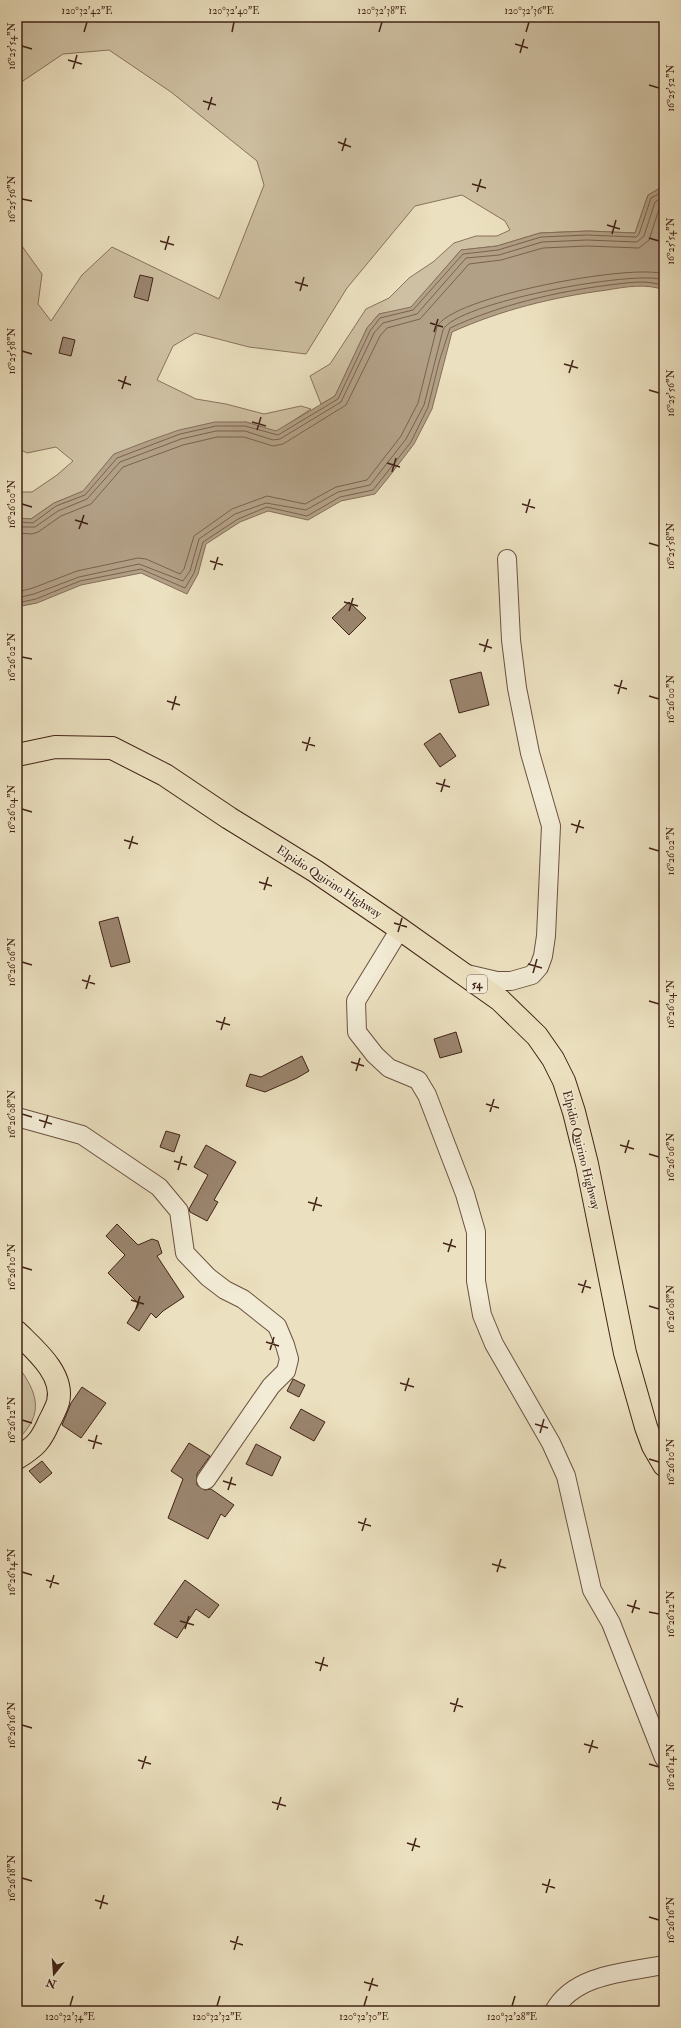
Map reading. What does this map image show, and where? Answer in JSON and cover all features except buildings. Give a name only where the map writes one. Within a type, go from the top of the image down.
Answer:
[{"type":"main road","name":"Elpidio Quirino Highway","points":[[17,755],[55,747],[112,748],[165,775],[195,793],[229,818],[315,871],[400,929],[500,1000],[522,1020],[553,1059],[564,1081],[587,1164],[625,1353],[646,1427],[653,1446],[664,1465]]},
{"type":"main road","points":[[17,1332],[41,1357],[58,1385],[58,1401],[42,1439],[34,1448],[17,1458]]},
{"type":"street","points":[[460,973],[497,981],[522,979],[532,975],[539,967],[543,956],[546,936],[551,826],[530,753],[517,688],[511,640],[507,559]]},
{"type":"street","points":[[400,929],[356,1001],[356,1032],[375,1055],[389,1068],[418,1080],[427,1095],[465,1194],[476,1232],[476,1281],[482,1315],[494,1344],[551,1443],[566,1476],[592,1590],[610,1623],[664,1758]]},
{"type":"street","points":[[17,1117],[82,1136],[159,1187],[179,1211],[185,1254],[208,1277],[225,1290],[243,1299],[277,1326],[286,1345],[289,1359],[286,1370],[271,1386],[206,1480]]},
{"type":"street","points":[[554,2011],[560,1999],[576,1988],[602,1978],[664,1965]]},
{"type":"shaded area","points":[[17,17],[664,17],[664,186],[648,195],[635,233],[588,231],[540,233],[497,246],[461,250],[411,308],[379,314],[367,328],[335,396],[321,404],[310,376],[330,364],[366,309],[389,298],[409,278],[433,262],[454,243],[476,236],[497,236],[510,230],[505,221],[462,195],[415,206],[347,288],[306,354],[249,347],[195,333],[173,346],[157,380],[196,399],[226,404],[264,414],[301,406],[311,409],[276,432],[246,422],[114,454],[83,492],[54,503],[31,519],[17,518],[17,492],[32,492],[57,475],[73,461],[56,447],[27,453],[17,448],[17,242],[19,242],[42,274],[38,304],[51,321],[82,275],[112,247],[219,299],[264,185],[257,161],[171,92],[109,50],[63,54],[17,85]]},
{"type":"shaded area","points":[[17,1365],[34,1394],[35,1412],[32,1421],[17,1440]]},
{"type":"water","points":[[664,186],[664,290],[636,286],[567,296],[508,311],[452,332],[432,409],[414,444],[375,494],[341,501],[308,520],[268,511],[240,522],[206,544],[198,574],[187,594],[141,573],[81,585],[37,603],[17,607],[17,518],[31,519],[54,503],[83,491],[114,454],[179,430],[215,422],[246,422],[276,431],[335,396],[367,328],[379,314],[411,307],[461,250],[497,246],[540,233],[588,231],[635,233],[648,195]]}]
